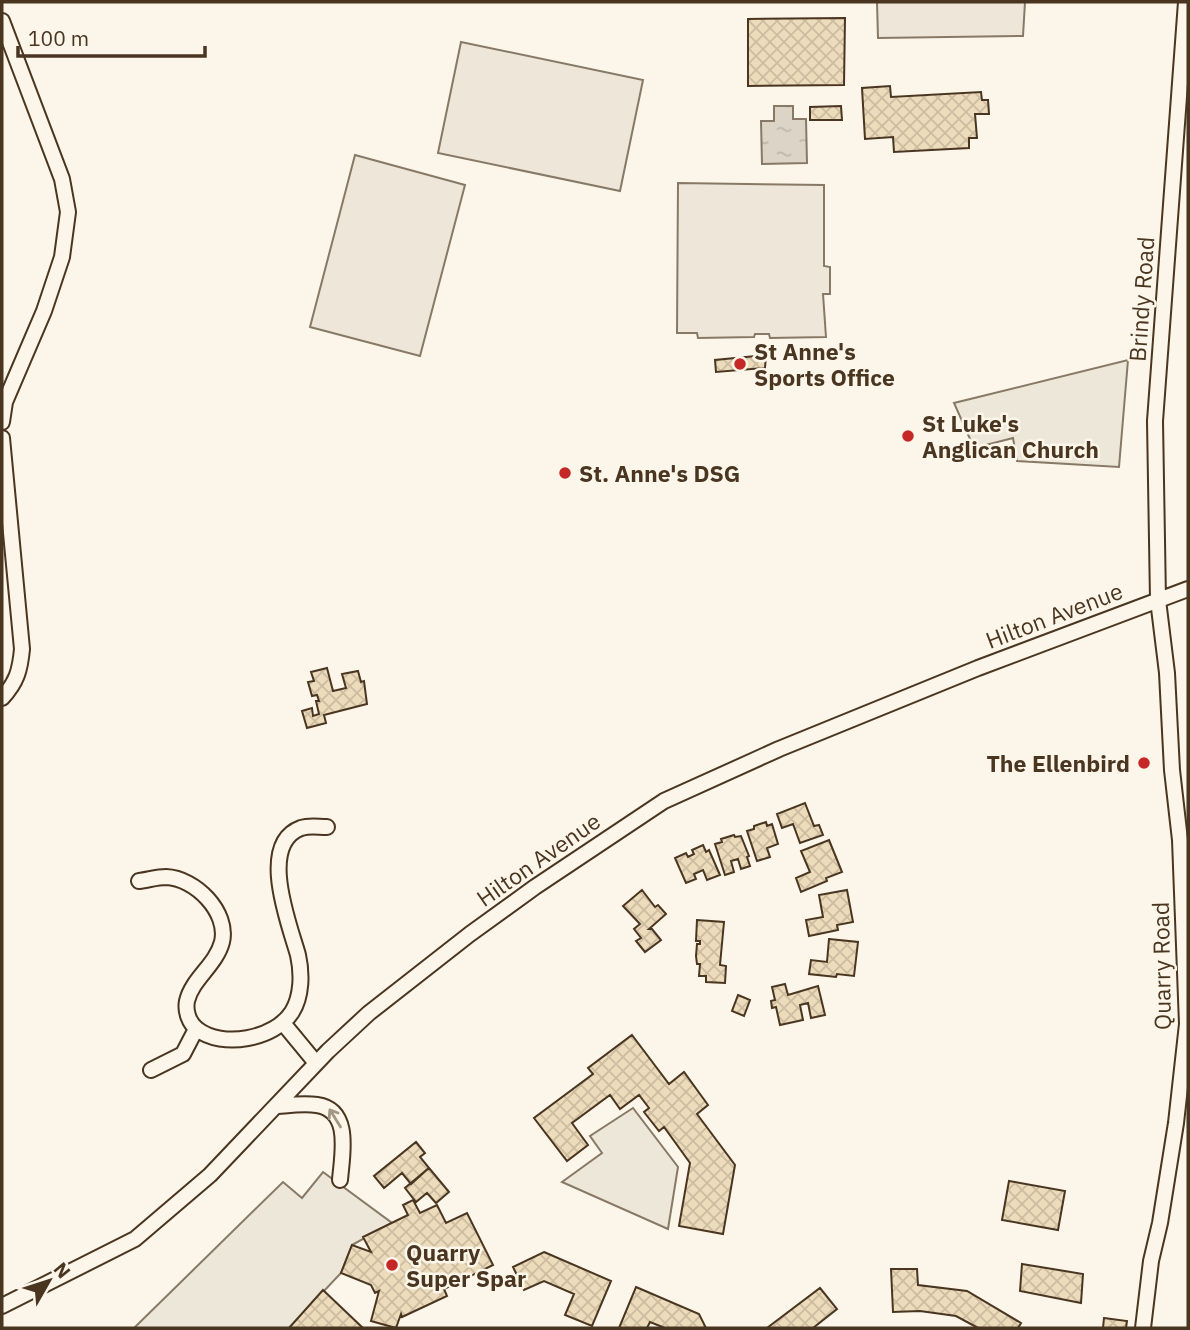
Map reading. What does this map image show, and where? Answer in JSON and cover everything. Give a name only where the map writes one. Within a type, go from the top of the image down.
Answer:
[{"type":"street","name":"Brindy Road","points":[[1158,600],[1155,421],[1186,2]]},
{"type":"street","points":[[2,22],[62,179],[68,212],[62,257],[44,311],[5,402],[2,422]]},
{"type":"street","points":[[2,438],[22,649],[20,672],[13,686],[2,698]]},
{"type":"street","name":"Hilton Avenue","points":[[2,1306],[135,1239],[210,1175],[316,1063],[369,1013],[535,887],[664,801],[779,749],[990,663],[1188,589]]},
{"type":"street","name":"Quarry Road","points":[[1143,1328],[1151,1261],[1176,1123],[1187,1024],[1180,840],[1172,770],[1167,673],[1158,600]]},
{"type":"street","points":[[139,881],[166,877],[184,881],[202,892],[215,911],[222,930],[222,943],[209,967],[187,997],[185,1010],[196,1029],[211,1037],[225,1040],[244,1039],[283,1023],[293,1011],[301,979],[299,958],[284,909],[278,875],[281,855],[285,843],[298,829],[309,826],[327,827]]},
{"type":"street","points":[[283,1023],[316,1063]]},
{"type":"street","points":[[151,1070],[183,1054],[196,1029]]},
{"type":"street","points":[[278,1106],[315,1104],[329,1108],[337,1117],[342,1129],[340,1180]]},
{"type":"shaded area","points":[[877,2],[1025,2],[1023,36],[878,38]]},
{"type":"shaded area","points":[[461,42],[643,80],[620,191],[438,153]]},
{"type":"shaded area","points":[[355,155],[465,185],[420,356],[310,327]]},
{"type":"shaded area","points":[[678,183],[824,185],[824,266],[830,267],[830,294],[823,294],[826,337],[770,338],[769,334],[755,334],[754,337],[698,338],[697,333],[677,333]]},
{"type":"shaded area","points":[[1128,360],[1119,467],[1017,461],[1013,438],[974,448],[954,403]]},
{"type":"shaded area","points":[[633,1108],[678,1167],[668,1229],[562,1182],[602,1153],[590,1136]]},
{"type":"shaded area","points":[[323,1172],[392,1223],[352,1245],[341,1273],[289,1328],[134,1328],[283,1182],[302,1198]]},
{"type":"water","points":[[774,106],[793,106],[793,119],[806,119],[807,163],[762,164],[761,121],[774,121]]},
{"type":"building","points":[[845,18],[844,85],[748,86],[748,19]]},
{"type":"building","points":[[890,86],[891,97],[981,92],[982,100],[988,100],[989,114],[975,114],[977,138],[969,138],[969,148],[894,152],[893,137],[865,139],[862,88]]},
{"type":"building","points":[[841,106],[842,120],[810,120],[810,107]]},
{"type":"building","name":"St Anne's Sports Office","points":[[766,355],[765,368],[716,372],[715,360]]},
{"type":"building","points":[[327,668],[333,691],[346,688],[342,674],[358,671],[361,682],[364,681],[367,704],[324,715],[326,723],[307,728],[302,711],[312,708],[313,716],[319,714],[317,695],[312,696],[308,682],[314,681],[311,672]]},
{"type":"building","points":[[805,803],[814,826],[819,825],[823,835],[800,843],[793,824],[782,828],[777,814]]},
{"type":"building","points":[[766,822],[767,826],[772,824],[778,844],[767,848],[770,857],[757,861],[747,831]]},
{"type":"building","points":[[734,835],[741,836],[750,866],[741,869],[738,859],[731,861],[734,872],[725,875],[715,844]]},
{"type":"building","points":[[829,840],[842,872],[801,892],[796,878],[810,872],[801,851]]},
{"type":"building","points":[[703,845],[706,852],[709,850],[720,875],[707,880],[703,870],[694,874],[696,879],[686,883],[675,858],[686,853],[688,857],[694,854],[692,850]]},
{"type":"building","points":[[642,890],[655,907],[658,905],[666,914],[649,929],[661,940],[645,952],[636,941],[641,938],[634,929],[640,924],[623,906]]},
{"type":"building","points":[[847,890],[853,922],[837,925],[838,930],[809,936],[806,920],[823,917],[819,895]]},
{"type":"building","points":[[697,920],[724,922],[720,965],[726,966],[725,983],[706,982],[706,976],[699,976],[700,964],[697,964],[696,956],[697,944],[700,944],[700,941],[696,941]]},
{"type":"building","points":[[829,939],[858,942],[854,976],[809,974],[811,960],[827,962]]},
{"type":"building","points":[[785,984],[788,995],[818,986],[825,1015],[811,1018],[808,1003],[800,1005],[803,1020],[780,1025],[776,1007],[772,1008],[771,1001],[775,1000],[772,987]]},
{"type":"building","points":[[738,995],[750,1000],[744,1016],[732,1011]]},
{"type":"building","points":[[632,1035],[669,1084],[684,1072],[708,1105],[697,1114],[735,1165],[723,1234],[679,1226],[690,1163],[664,1127],[659,1131],[644,1112],[649,1108],[639,1095],[620,1109],[610,1095],[572,1123],[588,1145],[567,1161],[534,1118],[593,1074],[588,1068]]},
{"type":"building","points":[[416,1142],[425,1153],[420,1157],[429,1168],[411,1184],[402,1173],[384,1188],[374,1176]]},
{"type":"building","points":[[429,1168],[449,1192],[436,1203],[427,1193],[416,1202],[405,1188]]},
{"type":"building","points":[[1009,1181],[1065,1191],[1058,1230],[1002,1220]]},
{"type":"building","points":[[413,1200],[420,1213],[437,1205],[446,1223],[467,1213],[493,1265],[444,1289],[447,1296],[402,1317],[401,1314],[396,1328],[371,1321],[379,1291],[375,1293],[371,1285],[341,1273],[352,1245],[371,1252],[363,1237],[408,1215],[403,1205]]},
{"type":"building","points":[[544,1252],[611,1281],[592,1326],[565,1315],[574,1294],[544,1281],[524,1290],[513,1267]]},
{"type":"building","points":[[1022,1264],[1083,1274],[1081,1303],[1020,1291]]},
{"type":"building","points":[[891,1269],[917,1269],[918,1285],[967,1291],[1021,1323],[1018,1328],[978,1328],[956,1316],[920,1311],[893,1312]]},
{"type":"building","points":[[636,1287],[699,1314],[706,1328],[665,1328],[650,1322],[647,1328],[619,1328]]},
{"type":"building","points":[[820,1288],[837,1309],[813,1328],[767,1328]]},
{"type":"building","points":[[323,1290],[363,1328],[289,1328]]},
{"type":"building","points":[[1104,1318],[1127,1321],[1126,1328],[1103,1328]]},
{"type":"place","name":"St Anne's Sports Office","points":[[740,364]]},
{"type":"place","name":"St Luke's Anglican Church","points":[[908,436]]},
{"type":"place","name":"St. Anne's DSG","points":[[565,473]]},
{"type":"place","name":"The Ellenbird","points":[[1144,763]]},
{"type":"place","name":"Quarry Super Spar","points":[[392,1265]]}]
